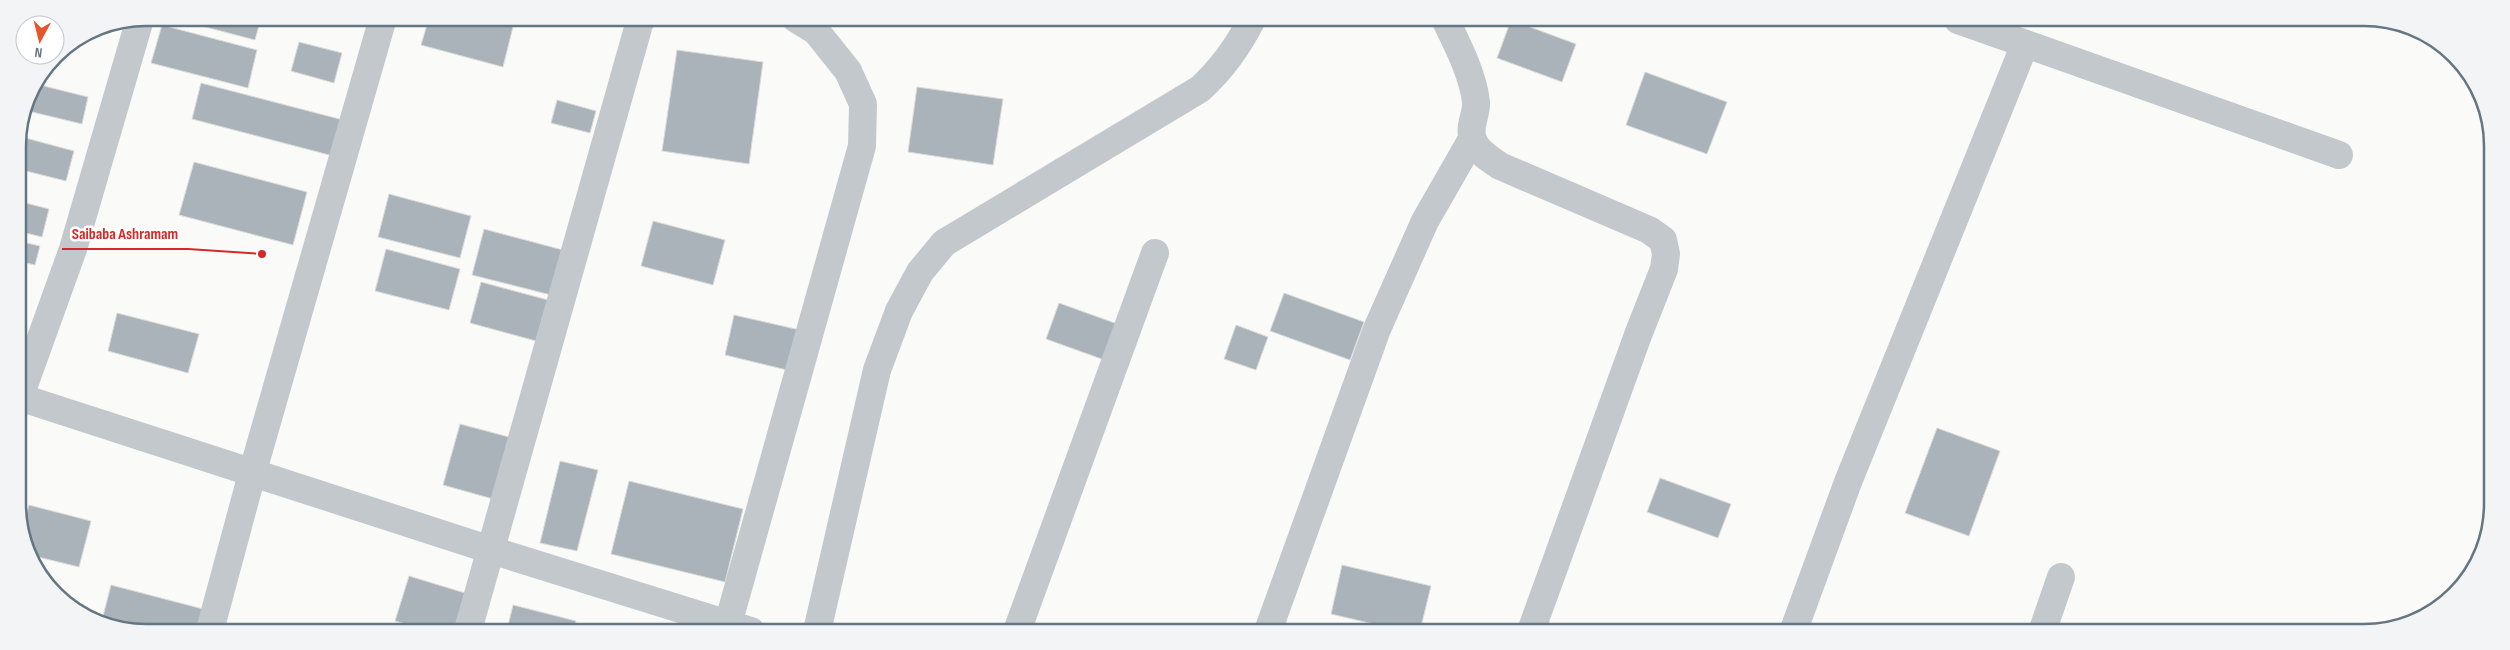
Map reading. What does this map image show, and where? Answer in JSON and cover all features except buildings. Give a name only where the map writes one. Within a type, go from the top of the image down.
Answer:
[{"type":"street","points":[[212,624],[252,474],[381,26]]},
{"type":"street","points":[[470,624],[638,26]]},
{"type":"street","points":[[741,624],[862,146],[862,104],[848,71],[816,31],[808,26]]},
{"type":"street","points":[[819,624],[877,370],[899,311],[920,272],[944,243],[1200,88],[1220,70],[1240,43],[1248,26]]},
{"type":"street","points":[[1448,26],[1465,66],[1476,103],[1471,129],[1472,139],[1479,150],[1500,166],[1649,230],[1663,240],[1666,254],[1664,269],[1638,335],[1534,623]]},
{"type":"street","points":[[1975,26],[2339,155]]},
{"type":"street","points":[[26,378],[73,249],[138,27]]},
{"type":"street","points":[[1796,623],[1848,482],[2025,44]]},
{"type":"street","points":[[1271,623],[1377,329],[1425,221],[1472,139]]},
{"type":"street","points":[[1020,624],[1155,253]]},
{"type":"street","points":[[26,400],[491,550],[729,624]]},
{"type":"street","points":[[2045,623],[2061,577]]},
{"type":"place","name":"Saibaba Ashramam","points":[[262,254]]}]
